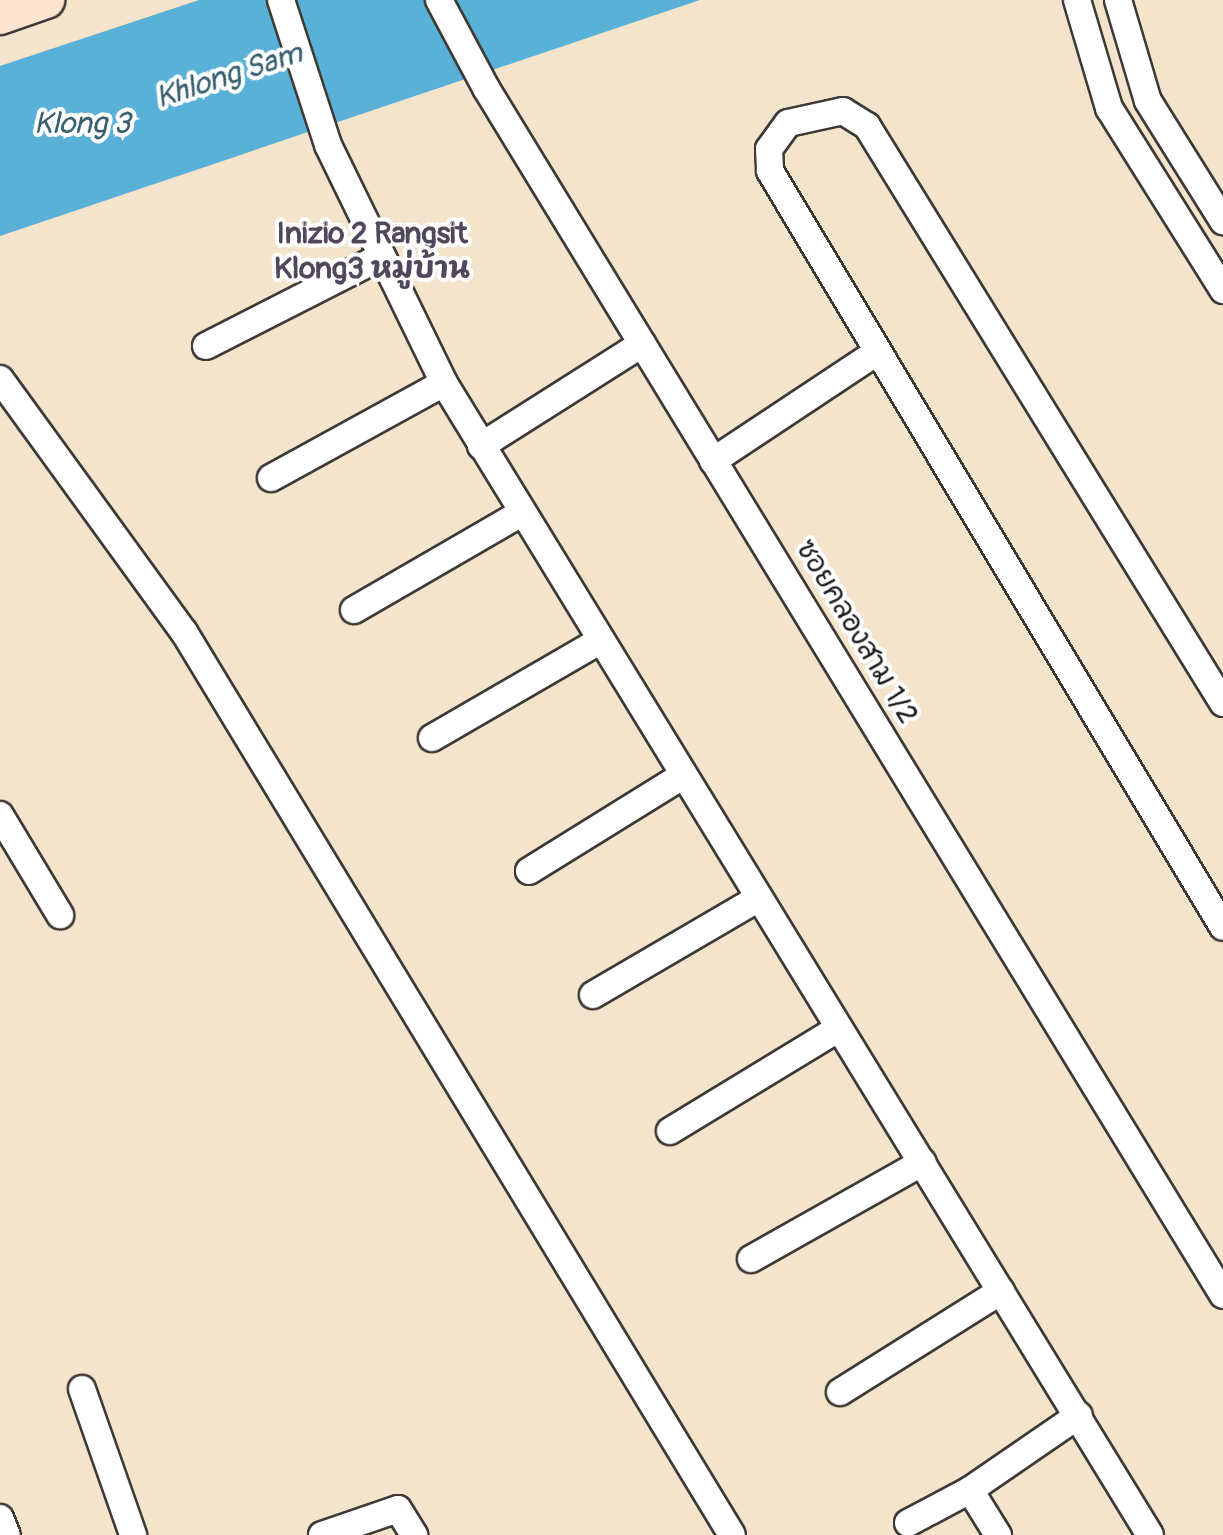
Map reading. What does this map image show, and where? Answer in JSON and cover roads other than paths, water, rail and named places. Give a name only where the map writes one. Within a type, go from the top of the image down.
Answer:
[{"type":"main road","points":[[0,16],[46,0]]},
{"type":"street","points":[[281,0],[328,145],[379,258],[444,383],[757,899],[923,1162],[1150,1535]]},
{"type":"street","name":"ซอยคลองสาม 1/2","points":[[439,0],[486,88],[1223,1295]]},
{"type":"street","points":[[1077,0],[1100,69],[1109,108],[1223,290]]},
{"type":"street","points":[[1118,0],[1137,55],[1148,101],[1223,221]]},
{"type":"street","points":[[1100,69],[1137,55]]},
{"type":"street","points":[[1223,703],[867,126],[843,111],[818,113],[788,123],[769,149],[770,171],[1223,927]]},
{"type":"street","points":[[206,346],[379,258]]},
{"type":"street","points":[[481,446],[642,344]]},
{"type":"street","points":[[713,461],[877,352]]},
{"type":"street","points":[[0,379],[184,632],[732,1535]]},
{"type":"street","points":[[271,478],[444,383]]},
{"type":"street","points":[[354,610],[521,513]]},
{"type":"street","points":[[432,738],[601,640]]},
{"type":"street","points":[[529,871],[682,776]]},
{"type":"street","points":[[0,815],[60,915]]},
{"type":"street","points":[[593,995],[757,899]]},
{"type":"street","points":[[670,1131],[838,1029]]},
{"type":"street","points":[[751,1259],[923,1162]]},
{"type":"street","points":[[840,1392],[1001,1291]]},
{"type":"street","points":[[82,1389],[133,1535]]},
{"type":"street","points":[[908,1523],[970,1490],[1079,1415]]},
{"type":"street","points":[[970,1490],[998,1535]]},
{"type":"street","points":[[322,1535],[398,1509],[414,1535]]},
{"type":"street","points":[[0,1518],[7,1535]]},
{"type":"water","name":"Klong 3","points":[[199,0],[700,0],[0,236],[0,66]]},
{"type":"district","name":"Inizio 2 Rangsit Klong3 หมู่บ้าน","points":[[372,251]]},
{"type":"water label","name":"Khlong Sam","points":[[229,76]]}]
